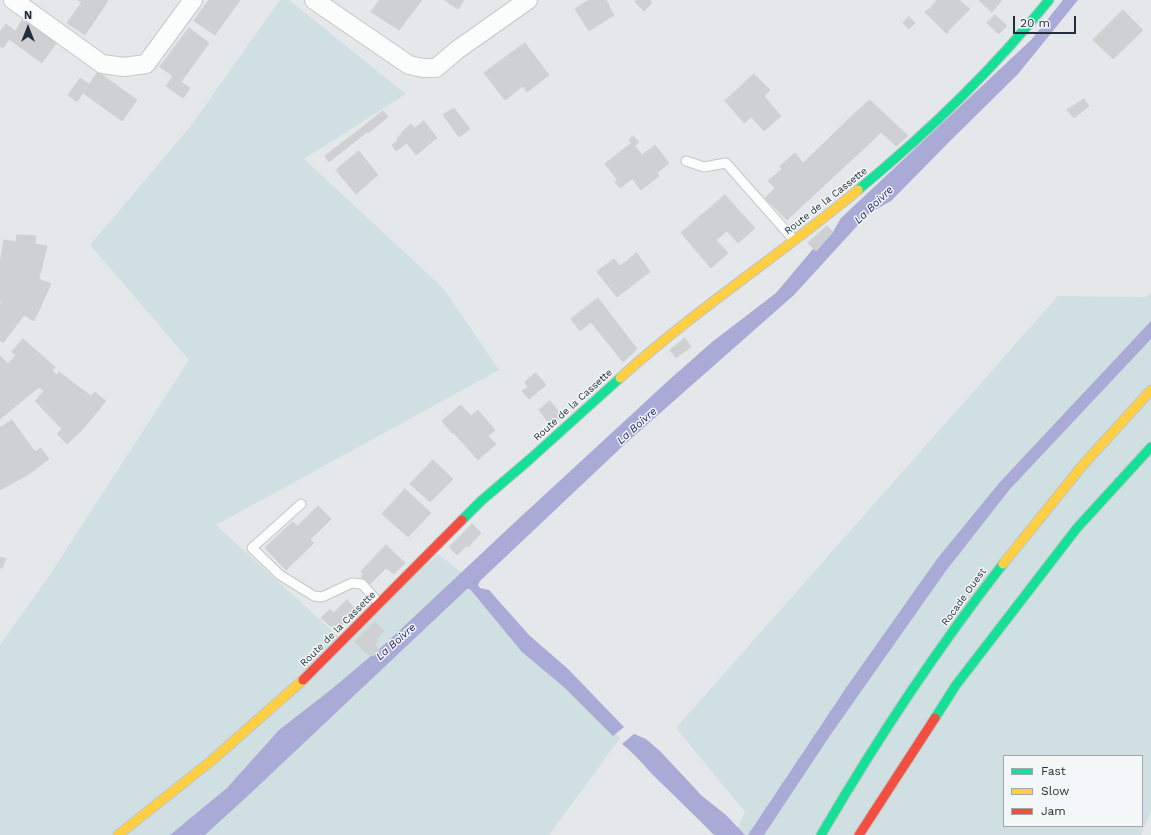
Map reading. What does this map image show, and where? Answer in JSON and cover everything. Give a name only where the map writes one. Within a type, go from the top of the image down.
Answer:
[{"type":"street","points":[[13,0],[102,64],[124,67],[146,64],[193,0]]},
{"type":"street","points":[[314,0],[409,65],[423,68],[436,68],[457,50],[528,0]]},
{"type":"street","name":"Route de la Cassette","points":[[118,835],[211,761],[307,676],[481,501],[529,460],[647,353],[711,302],[833,211],[901,155],[1011,46],[1049,0]]},
{"type":"street","name":"Rocade Ouest","points":[[821,835],[869,754],[911,690],[959,622],[1011,552],[1062,489],[1151,390]]},
{"type":"street","points":[[859,835],[956,685],[1077,528],[1151,447]]},
{"type":"lane","points":[[686,161],[704,167],[726,163],[794,240]]},
{"type":"lane","points":[[301,504],[252,548],[280,575],[314,596],[322,597],[352,583],[362,584],[380,603]]},
{"type":"shaded area","points":[[280,0],[289,0],[406,94],[304,159],[443,288],[499,370],[216,525],[341,639],[438,554],[466,576],[620,738],[549,835],[0,835],[0,645],[49,576],[189,360],[90,245],[190,127]]},
{"type":"shaded area","points":[[1151,293],[1151,811],[1141,835],[734,835],[745,812],[676,728],[1058,296],[1145,297]]},
{"type":"water","name":"La Boivre","points":[[1063,0],[1078,0],[1018,74],[891,201],[868,214],[794,295],[625,444],[480,581],[478,585],[480,588],[489,590],[529,635],[568,669],[624,727],[613,736],[565,688],[522,652],[470,589],[467,589],[205,835],[170,835],[227,788],[279,730],[333,688],[384,645],[669,380],[712,342],[776,293],[813,249],[816,251],[833,232],[841,218],[1031,40]]},
{"type":"water","points":[[1151,321],[1151,339],[1010,489],[945,572],[829,737],[764,835],[748,835],[848,685],[937,559],[1000,482]]},
{"type":"water","points":[[634,734],[646,739],[660,751],[702,796],[726,815],[745,835],[714,835],[657,779],[636,756],[622,744]]},
{"type":"building","points":[[78,0],[108,1],[85,35],[67,23],[82,2]]},
{"type":"building","points":[[209,0],[240,0],[215,35],[194,21]]},
{"type":"building","points":[[380,0],[422,0],[409,17],[406,15],[396,28],[371,12]]},
{"type":"building","points":[[445,0],[464,0],[458,9]]},
{"type":"building","points":[[589,0],[606,0],[614,15],[589,31],[575,9]]},
{"type":"building","points":[[637,0],[650,0],[652,3],[644,11],[635,2]]},
{"type":"building","points":[[937,0],[959,0],[970,9],[949,30],[930,9]]},
{"type":"building","points":[[979,0],[1002,0],[992,12]]},
{"type":"building","points":[[930,9],[949,30],[947,34],[925,12]]},
{"type":"building","points":[[1123,10],[1143,30],[1113,59],[1093,40]]},
{"type":"building","points":[[406,15],[409,17],[399,30],[396,28]]},
{"type":"building","points":[[995,15],[1007,26],[999,34],[987,23]]},
{"type":"building","points":[[909,17],[915,23],[909,29],[903,23]]},
{"type":"building","points":[[24,18],[57,42],[42,63],[9,39],[3,48],[0,46],[0,32],[6,24],[15,31]]},
{"type":"building","points":[[189,28],[209,43],[181,82],[190,88],[183,98],[166,86],[173,76],[160,67]]},
{"type":"building","points":[[525,43],[549,75],[527,92],[523,86],[505,100],[484,73]]},
{"type":"building","points":[[98,72],[137,100],[122,121],[83,93],[77,102],[68,95],[80,78],[89,84]]},
{"type":"building","points":[[754,74],[770,90],[764,96],[781,116],[764,131],[740,104],[733,110],[725,101]]},
{"type":"building","points":[[1084,99],[1089,106],[1074,118],[1067,110]]},
{"type":"building","points":[[870,100],[908,136],[896,146],[881,132],[873,140],[851,117]]},
{"type":"building","points":[[740,104],[751,117],[744,123],[733,110]]},
{"type":"building","points":[[454,108],[470,129],[459,137],[443,115]]},
{"type":"building","points":[[383,111],[388,117],[368,133],[363,127]]},
{"type":"building","points":[[851,117],[873,140],[787,220],[765,198],[775,188],[768,181],[782,169],[780,166],[795,153],[803,163]]},
{"type":"building","points":[[424,121],[437,138],[416,155],[407,143],[396,151],[392,145],[398,140],[397,138],[402,134],[401,133],[411,124],[414,128]]},
{"type":"building","points":[[363,127],[367,132],[329,162],[325,156]]},
{"type":"building","points":[[633,136],[639,142],[635,146],[629,140]]},
{"type":"building","points":[[632,143],[642,155],[655,145],[669,163],[657,173],[659,176],[641,190],[628,173],[618,181],[605,164]]},
{"type":"building","points":[[359,151],[378,175],[356,194],[336,170]]},
{"type":"building","points":[[628,173],[632,179],[620,188],[615,182]]},
{"type":"building","points":[[725,195],[755,228],[738,243],[727,231],[716,240],[728,253],[711,268],[681,233]]},
{"type":"building","points":[[827,226],[833,232],[816,251],[808,243]]},
{"type":"building","points":[[17,235],[36,236],[35,244],[47,246],[39,279],[51,284],[34,321],[24,315],[3,343],[0,340],[0,305],[2,302],[0,301],[0,264],[4,240],[16,242]]},
{"type":"building","points":[[637,253],[650,272],[643,277],[629,259]]},
{"type":"building","points":[[614,259],[620,266],[629,259],[643,277],[617,297],[597,272]]},
{"type":"building","points":[[598,298],[637,349],[623,362],[591,322],[580,331],[571,319]]},
{"type":"building","points":[[685,338],[691,347],[676,358],[670,350]]},
{"type":"building","points":[[23,339],[55,367],[52,371],[57,375],[59,372],[91,396],[95,392],[106,401],[82,430],[67,444],[57,434],[62,429],[35,401],[44,391],[39,387],[0,419],[0,356],[8,364],[16,355],[12,352]]},
{"type":"building","points":[[536,373],[546,385],[529,399],[522,391],[528,387],[525,382]]},
{"type":"building","points":[[550,401],[562,416],[551,426],[539,410]]},
{"type":"building","points":[[461,405],[471,416],[478,410],[495,430],[488,436],[496,444],[478,460],[442,421]]},
{"type":"building","points":[[12,420],[35,452],[41,448],[49,459],[29,474],[0,490],[0,426],[1,427]]},
{"type":"building","points":[[433,460],[453,479],[430,502],[410,484]]},
{"type":"building","points":[[405,489],[431,513],[408,537],[382,514]]},
{"type":"building","points":[[318,506],[331,519],[324,526],[311,513]]},
{"type":"building","points":[[311,513],[324,526],[320,530],[307,517]]},
{"type":"building","points":[[307,517],[320,530],[310,539],[298,526]]},
{"type":"building","points":[[293,522],[314,543],[286,570],[265,548]]},
{"type":"building","points":[[472,524],[481,533],[468,547],[459,538]]},
{"type":"building","points":[[459,538],[466,546],[457,555],[449,547]]},
{"type":"building","points":[[386,545],[405,563],[394,574],[386,568],[370,584],[361,577],[363,574],[361,572]]},
{"type":"building","points":[[0,557],[6,559],[2,568],[0,568]]},
{"type":"building","points":[[347,600],[357,611],[336,631],[321,618],[330,609],[333,613]]},
{"type":"building","points":[[375,622],[384,631],[376,639],[378,641],[366,653],[355,642]]},
{"type":"building","points":[[374,645],[380,650],[373,656],[366,653]]},
{"type":"traffic: fast","points":[[858,190],[909,146],[958,100],[1028,26],[1049,0]]},
{"type":"traffic: fast","points":[[462,520],[481,501],[620,378]]},
{"type":"traffic: fast","points":[[935,718],[956,685],[1077,528],[1151,447]]},
{"type":"traffic: fast","points":[[821,835],[863,765],[930,663],[1003,564]]},
{"type":"traffic: slow","points":[[620,378],[678,329],[858,190]]},
{"type":"traffic: slow","points":[[1003,564],[1082,466],[1151,390]]},
{"type":"traffic: slow","points":[[118,835],[211,761],[303,680]]},
{"type":"traffic: jam","points":[[303,680],[462,520]]},
{"type":"traffic: jam","points":[[859,835],[935,718]]}]
